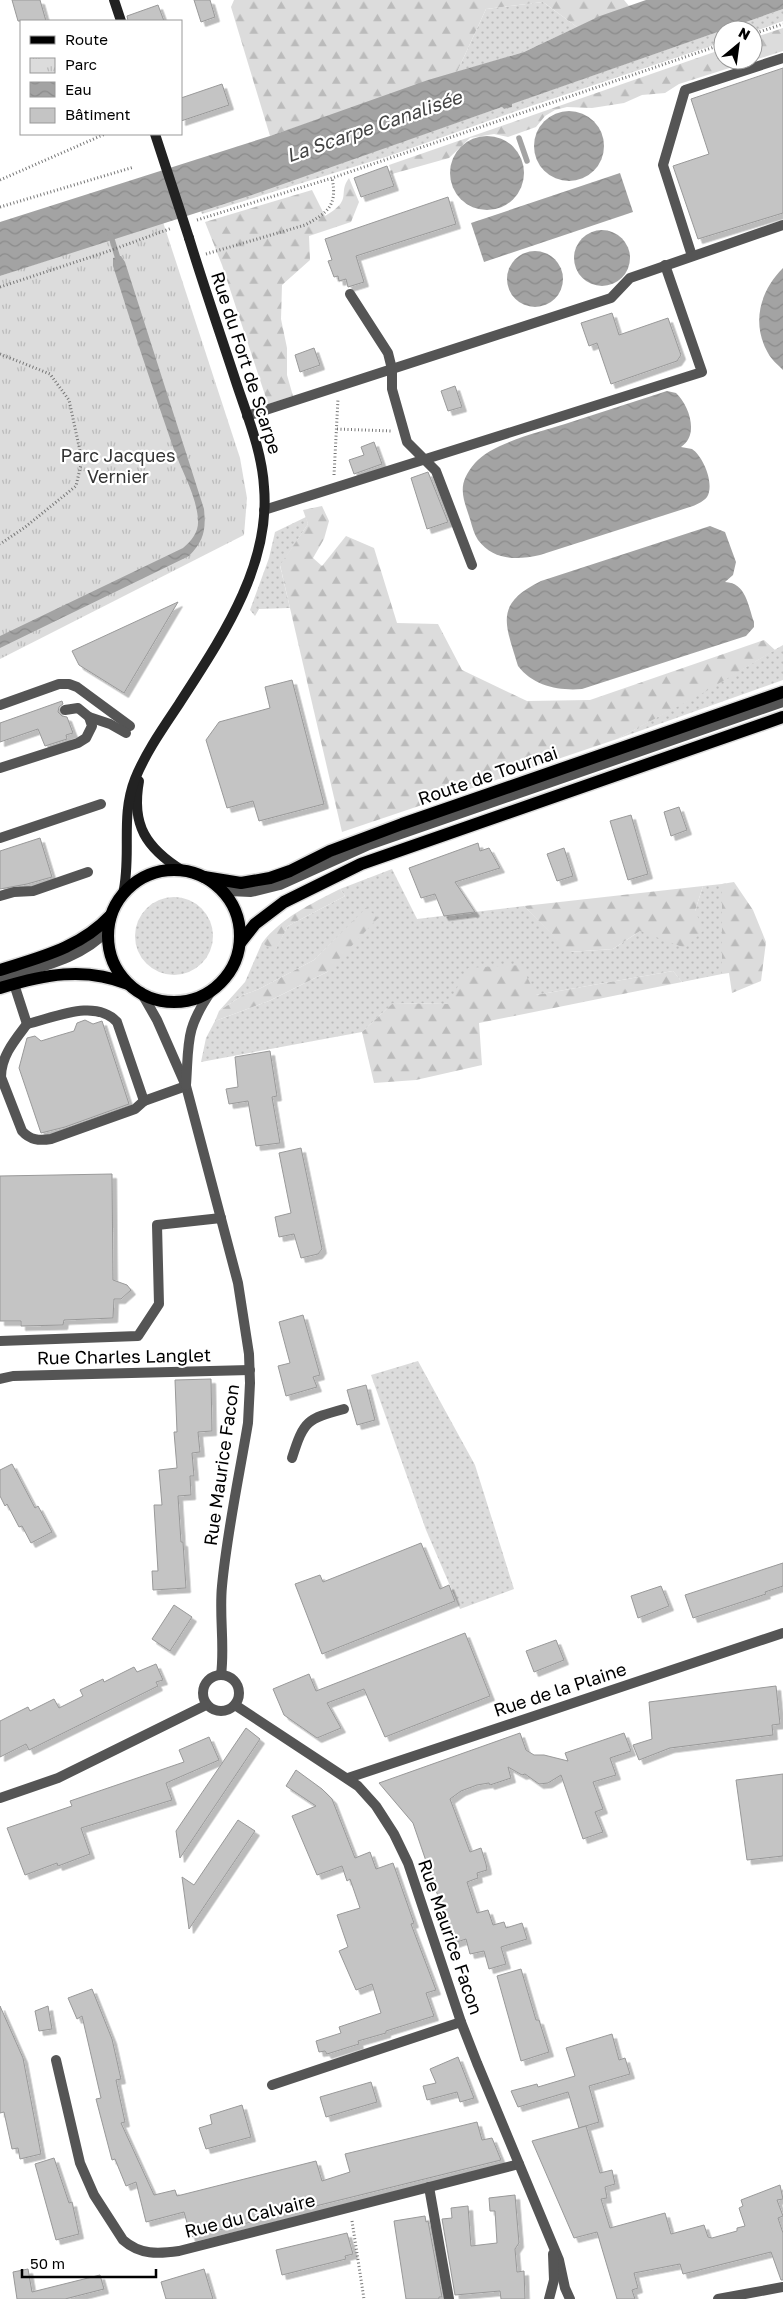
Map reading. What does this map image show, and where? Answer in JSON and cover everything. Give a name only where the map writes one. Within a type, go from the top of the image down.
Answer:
[{"type":"main road","points":[[114,0],[121,20]]},
{"type":"main road","name":"Rue du Fort de Scarpe","points":[[123,894],[127,874],[127,805],[135,780],[146,758],[211,655],[236,608],[254,564],[264,510],[263,473],[257,445],[155,135]]},
{"type":"main road","name":"Route de Tournai","points":[[204,877],[241,883],[270,878],[402,824],[783,692]]},
{"type":"main road","points":[[0,988],[50,975],[74,972],[98,974],[130,985],[158,1000],[177,1002],[195,999],[212,990],[231,970],[240,943],[255,924],[284,902],[361,864],[783,717]]},
{"type":"main road","name":"Rue du Fort de Scarpe","points":[[146,758],[139,782],[136,804],[141,828],[153,848],[183,871]]},
{"type":"main road","points":[[130,985],[114,964],[109,946],[109,929],[113,913],[123,894],[135,883],[150,875],[166,871],[183,871],[204,877],[220,888],[231,902],[238,918],[240,943]]},
{"type":"main road","points":[[0,970],[72,946],[93,932],[113,913]]},
{"type":"street","points":[[692,256],[663,165],[685,90],[783,58]]},
{"type":"street","points":[[247,416],[611,298],[630,278],[783,225]]},
{"type":"street","points":[[264,510],[702,372],[665,265]]},
{"type":"street","points":[[350,294],[388,353],[392,369],[392,389],[407,442],[423,460],[436,470],[472,565]]},
{"type":"street","points":[[0,705],[59,684],[68,684],[77,687],[128,730],[89,717],[78,708],[65,710]]},
{"type":"street","points":[[220,888],[229,891],[250,892],[280,885],[368,845],[783,702]]},
{"type":"street","points":[[0,768],[83,741],[91,730],[89,717]]},
{"type":"street","points":[[0,838],[101,804]]},
{"type":"street","points":[[0,896],[14,892],[33,891],[88,872]]},
{"type":"street","points":[[0,979],[78,953],[93,944],[109,929]]},
{"type":"street","points":[[14,984],[27,1024]]},
{"type":"street","name":"Rue Maurice Facon","points":[[186,1086],[188,1043],[192,1025],[199,1009],[212,990]]},
{"type":"street","name":"Rue Maurice Facon","points":[[141,992],[158,1020],[186,1086],[242,1300],[250,1370],[248,1423],[222,1586],[220,1625],[223,1655],[221,1675]]},
{"type":"street","points":[[144,1101],[117,1022],[110,1014],[99,1010],[88,1010],[27,1024],[5,1056],[1,1077],[22,1131],[26,1135],[38,1140],[51,1139],[135,1109],[144,1101],[186,1086]]},
{"type":"street","points":[[0,1341],[138,1336],[159,1304],[157,1224],[221,1218]]},
{"type":"street","name":"Rue Charles Langlet","points":[[0,1379],[13,1376],[250,1370]]},
{"type":"street","points":[[292,1458],[298,1438],[306,1424],[318,1416],[344,1409]]},
{"type":"street","name":"Rue de la Plaine","points":[[348,1778],[783,1633]]},
{"type":"street","points":[[221,1675],[231,1678],[238,1685],[239,1696],[235,1705],[223,1712],[214,1710],[206,1705],[202,1696],[204,1685],[211,1678],[221,1675]]},
{"type":"street","points":[[0,1798],[58,1778],[206,1705]]},
{"type":"street","name":"Rue Maurice Facon","points":[[235,1705],[348,1778],[376,1806],[402,1848],[461,2022],[559,2260],[565,2288],[570,2299]]},
{"type":"street","points":[[272,2084],[461,2022]]},
{"type":"street","name":"Rue du Calvaire","points":[[56,2060],[76,2152],[84,2175],[116,2232],[130,2246],[155,2254],[179,2251],[519,2164]]},
{"type":"street","points":[[429,2187],[449,2299]]},
{"type":"street","name":"Rue Maurice Facon","points":[[549,2299],[554,2273],[552,2243]]},
{"type":"street","points":[[718,2299],[783,2286]]},
{"type":"path","points":[[763,31],[783,24]]},
{"type":"path","points":[[193,222],[332,178],[713,47]]},
{"type":"path","points":[[0,180],[103,135]]},
{"type":"path","points":[[0,207],[134,167]]},
{"type":"path","points":[[195,258],[305,225],[328,210],[333,201],[335,189],[332,178]]},
{"type":"path","points":[[0,287],[121,247],[174,227]]},
{"type":"path","points":[[0,354],[50,374],[69,400],[82,460],[76,486],[24,528],[0,544]]},
{"type":"path","points":[[334,488],[338,400],[335,388]]},
{"type":"path","points":[[337,429],[404,432]]},
{"type":"path","points":[[350,2208],[364,2299]]},
{"type":"green space","points":[[234,0],[624,0],[629,6],[577,27],[543,2],[486,9],[457,72],[270,136],[231,7]]},
{"type":"green space","points":[[543,2],[577,27],[524,52],[457,72],[486,9]]},
{"type":"green space","points":[[783,9],[783,21],[763,28],[763,20],[752,20]]},
{"type":"green space","points":[[783,28],[783,51],[763,57],[763,35]]},
{"type":"green space","points":[[713,33],[713,45],[389,156],[202,214],[201,211],[502,107],[504,109],[511,107],[511,104]]},
{"type":"green space","points":[[713,52],[713,70],[723,70],[679,84],[665,93],[642,95],[624,103],[592,108],[567,107],[555,110],[545,116],[536,127],[508,137],[494,134],[470,138],[449,158],[392,174],[389,165]]},
{"type":"green space","points":[[349,178],[359,202],[351,222],[309,236],[310,260],[282,285],[281,319],[287,348],[287,375],[293,396],[268,404],[222,265],[205,222],[312,190],[325,216],[342,201],[344,188]]},
{"type":"green space","name":"Parc Jacques Vernier","points":[[163,222],[240,458],[247,498],[244,535],[0,659],[0,276]]},
{"type":"green space","points":[[322,506],[329,521],[324,539],[313,558],[322,566],[346,536],[374,548],[397,623],[438,624],[462,670],[527,701],[590,700],[764,640],[775,650],[703,693],[617,739],[342,832],[280,565],[308,524],[303,510]]},
{"type":"green space","points":[[306,517],[308,524],[280,566],[290,608],[259,609],[255,616],[250,610],[269,558],[275,532]]},
{"type":"green space","points":[[783,645],[783,680],[617,739],[703,692]]},
{"type":"green space","points":[[392,869],[417,919],[524,906],[570,952],[613,949],[640,931],[695,911],[703,886],[722,884],[722,974],[682,982],[673,971],[536,995],[448,1004],[393,1003],[362,1032],[201,1062],[206,1038],[215,1021],[269,1001],[327,972],[366,909],[314,960],[259,989],[243,995],[219,1011],[245,982],[262,943],[275,950],[288,926],[345,896],[340,889]]},
{"type":"green space","points":[[734,882],[753,910],[766,942],[761,981],[732,993],[729,973],[722,974],[722,884]]},
{"type":"green space","points":[[703,886],[695,911],[704,930],[685,948],[640,931],[613,949],[569,952],[524,906]]},
{"type":"green space","points":[[340,889],[345,896],[288,926],[275,951],[262,943],[288,918]]},
{"type":"green space","points":[[166,897],[182,897],[196,903],[207,914],[213,928],[213,944],[207,958],[196,969],[182,975],[166,975],[152,969],[141,958],[135,944],[135,928],[141,914],[152,903]]},
{"type":"green space","points":[[366,908],[378,918],[327,972],[269,1001],[215,1021],[219,1011],[243,995],[259,989],[314,960]]},
{"type":"green space","points":[[521,965],[536,995],[673,971],[682,982],[479,1023],[482,1065],[416,1080],[374,1083],[362,1032],[393,1003],[448,1004],[468,968]]},
{"type":"green space","points":[[418,1361],[475,1465],[514,1589],[460,1609],[426,1530],[371,1375]]},
{"type":"water","name":"La Scarpe Canalisée","points":[[646,0],[783,0],[783,9],[752,20],[713,20],[713,34],[512,104],[512,107],[504,109],[502,107],[252,195],[0,276],[0,222],[270,136],[428,80],[524,52],[600,16]]},
{"type":"water","points":[[576,111],[589,117],[598,126],[602,132],[604,146],[602,160],[594,171],[583,179],[562,181],[555,179],[544,171],[536,160],[534,139],[536,132],[544,121],[555,113]]},
{"type":"water","points":[[487,136],[501,139],[513,147],[521,159],[524,173],[521,187],[513,199],[501,207],[487,210],[473,207],[461,199],[453,187],[450,173],[453,159],[461,147],[473,139]]},
{"type":"water","points":[[620,173],[633,212],[484,262],[471,223]]},
{"type":"water","points":[[602,230],[613,232],[622,238],[628,247],[630,258],[628,269],[622,278],[613,284],[602,286],[591,284],[582,278],[576,269],[574,258],[576,247],[582,238],[591,232]]},
{"type":"water","points":[[535,251],[546,253],[555,259],[561,268],[563,279],[561,290],[555,299],[546,305],[535,307],[524,305],[515,299],[509,290],[507,279],[509,268],[515,259],[524,253]]},
{"type":"water","points":[[121,256],[125,262],[204,509],[205,523],[203,535],[189,556],[0,648],[0,636],[183,548],[196,532],[198,519],[194,500],[176,456],[113,266],[113,258]]},
{"type":"water","points":[[783,268],[783,370],[768,353],[763,342],[759,319],[764,297],[775,277]]},
{"type":"water","points":[[667,391],[676,393],[681,399],[691,421],[690,436],[681,447],[692,449],[704,464],[710,485],[707,497],[704,500],[693,506],[531,557],[514,558],[499,555],[484,547],[478,540],[473,530],[463,496],[463,484],[469,470],[483,456],[517,439]]},
{"type":"water","points":[[710,526],[725,532],[736,562],[733,575],[725,582],[738,586],[748,602],[754,627],[746,636],[582,689],[564,689],[547,686],[531,678],[518,666],[509,638],[507,616],[516,598],[526,589],[541,581]]},
{"type":"building","points":[[12,0],[40,0],[46,20],[18,21]]},
{"type":"building","points":[[194,0],[210,0],[215,17],[201,22]]},
{"type":"building","points":[[158,5],[164,20],[128,20],[127,16]]},
{"type":"building","points":[[783,68],[783,213],[698,239],[673,166],[709,154],[691,99]]},
{"type":"building","points":[[222,84],[229,105],[182,121],[182,98]]},
{"type":"building","points":[[387,166],[394,186],[361,197],[354,178]]},
{"type":"building","points":[[448,197],[456,224],[356,256],[364,282],[348,287],[346,279],[339,281],[338,276],[334,277],[328,261],[332,260],[325,239]]},
{"type":"building","points":[[612,313],[619,335],[668,318],[681,355],[677,361],[611,384],[597,343],[589,346],[581,323]]},
{"type":"building","points":[[314,348],[320,365],[300,372],[295,355]]},
{"type":"building","points":[[455,386],[462,407],[448,411],[441,391]]},
{"type":"building","points":[[374,442],[382,464],[354,474],[349,460],[364,455],[361,447]]},
{"type":"building","points":[[428,472],[448,522],[427,529],[411,478]]},
{"type":"building","points":[[178,602],[124,693],[79,665],[72,651]]},
{"type":"building","points":[[292,680],[324,804],[259,821],[253,801],[227,808],[206,740],[219,722],[270,708],[265,687]]},
{"type":"building","points":[[62,701],[63,704],[59,707],[58,712],[62,716],[67,717],[73,733],[66,735],[67,739],[45,746],[38,729],[0,742],[0,723]]},
{"type":"building","points":[[679,807],[687,830],[671,836],[664,812]]},
{"type":"building","points":[[631,815],[648,874],[628,880],[610,821]]},
{"type":"building","points":[[40,838],[52,877],[0,889],[0,851]]},
{"type":"building","points":[[478,843],[480,851],[489,848],[500,868],[455,882],[475,912],[444,916],[435,894],[421,898],[409,868]]},
{"type":"building","points":[[564,848],[573,876],[557,881],[547,854]]},
{"type":"building","points":[[85,1020],[93,1024],[102,1021],[129,1104],[65,1127],[41,1133],[19,1068],[27,1038],[35,1036],[41,1041],[74,1031],[77,1023]]},
{"type":"building","points":[[270,1051],[277,1096],[272,1097],[280,1143],[256,1146],[248,1101],[229,1104],[226,1089],[238,1087],[235,1057]]},
{"type":"building","points":[[301,1148],[322,1249],[318,1254],[301,1258],[294,1234],[279,1237],[275,1217],[291,1213],[279,1153]]},
{"type":"building","points":[[112,1174],[113,1280],[127,1285],[131,1290],[121,1299],[114,1299],[113,1318],[64,1320],[63,1325],[21,1326],[21,1321],[0,1321],[0,1176]]},
{"type":"building","points":[[303,1315],[320,1375],[313,1377],[317,1387],[286,1396],[278,1366],[290,1363],[279,1322]]},
{"type":"building","points":[[211,1379],[212,1431],[198,1432],[200,1452],[192,1453],[194,1476],[190,1476],[191,1495],[178,1496],[186,1588],[153,1590],[152,1571],[158,1571],[154,1505],[162,1505],[159,1470],[177,1468],[174,1432],[177,1432],[175,1380]]},
{"type":"building","points":[[366,1385],[375,1420],[357,1425],[347,1390]]},
{"type":"building","points":[[12,1464],[35,1508],[38,1506],[52,1532],[31,1543],[22,1526],[19,1527],[7,1504],[5,1506],[0,1496],[0,1470]]},
{"type":"building","points":[[421,1543],[440,1589],[449,1585],[455,1601],[322,1654],[295,1584],[320,1575],[323,1582]]},
{"type":"building","points":[[783,1563],[783,1586],[765,1592],[766,1594],[693,1618],[685,1595]]},
{"type":"building","points":[[661,1586],[669,1606],[638,1618],[631,1596]]},
{"type":"building","points":[[174,1605],[192,1617],[170,1651],[152,1639]]},
{"type":"building","points":[[465,1633],[490,1696],[385,1737],[364,1689],[327,1703],[341,1728],[317,1738],[284,1715],[273,1689],[309,1674],[316,1691]]},
{"type":"building","points":[[556,1640],[564,1660],[534,1672],[526,1651]]},
{"type":"building","points":[[156,1664],[163,1680],[156,1682],[158,1686],[29,1750],[26,1744],[0,1757],[0,1721],[28,1707],[30,1711],[54,1699],[59,1708],[83,1696],[80,1690],[103,1679],[104,1682],[134,1667],[137,1672]]},
{"type":"building","points":[[776,1686],[780,1724],[772,1725],[773,1735],[670,1748],[639,1760],[633,1745],[652,1739],[649,1702]]},
{"type":"building","points":[[246,1728],[260,1739],[180,1858],[176,1831]]},
{"type":"building","points":[[520,1733],[526,1750],[534,1755],[544,1755],[568,1761],[565,1753],[624,1733],[631,1751],[610,1758],[616,1775],[593,1782],[603,1809],[595,1812],[603,1832],[583,1839],[561,1775],[548,1783],[539,1784],[525,1774],[522,1775],[508,1767],[511,1778],[490,1785],[489,1783],[477,1785],[461,1791],[450,1799],[470,1852],[481,1848],[486,1864],[487,1870],[477,1873],[478,1878],[467,1882],[477,1913],[488,1910],[493,1925],[504,1922],[506,1928],[522,1923],[527,1939],[501,1947],[506,1964],[489,1969],[484,1951],[470,1954],[466,1939],[454,1943],[413,1823],[379,1783]]},
{"type":"building","points":[[209,1737],[219,1760],[166,1783],[172,1800],[81,1828],[90,1854],[58,1866],[57,1863],[25,1875],[7,1828],[72,1806],[70,1801],[184,1762],[179,1750]]},
{"type":"building","points":[[296,1770],[322,1789],[332,1799],[355,1858],[370,1852],[376,1869],[393,1863],[414,1923],[411,1924],[436,1990],[426,1993],[434,2016],[386,2031],[386,2033],[358,2041],[359,2044],[327,2054],[325,2051],[319,2052],[316,2041],[341,2033],[339,2027],[381,2013],[372,1984],[356,1990],[339,1951],[348,1947],[337,1915],[360,1908],[350,1879],[347,1881],[342,1866],[317,1875],[292,1816],[316,1806],[286,1786]]},
{"type":"building","points":[[783,1774],[783,1856],[747,1860],[736,1780]]},
{"type":"building","points":[[238,1820],[255,1831],[189,1929],[182,1877],[194,1885]]},
{"type":"building","points":[[521,1969],[536,2020],[539,2020],[549,2052],[521,2061],[497,1976]]},
{"type":"building","points":[[92,1989],[112,2039],[121,2079],[116,2080],[125,2122],[121,2123],[154,2195],[175,2190],[177,2196],[316,2161],[322,2181],[350,2172],[345,2154],[477,2122],[482,2140],[492,2138],[501,2160],[191,2237],[184,2212],[146,2222],[136,2182],[126,2186],[115,2159],[112,2160],[96,2099],[101,2098],[82,2016],[77,2019],[68,1998]]},
{"type":"building","points":[[0,2006],[23,2058],[41,2154],[20,2159],[18,2148],[12,2149],[4,2112],[0,2113]]},
{"type":"building","points":[[48,2006],[52,2029],[39,2031],[35,2011]]},
{"type":"building","points":[[612,2034],[619,2060],[625,2058],[630,2074],[589,2086],[599,2122],[579,2128],[568,2092],[518,2107],[511,2091],[537,2084],[538,2087],[575,2076],[566,2048]]},
{"type":"building","points":[[458,2057],[474,2098],[460,2102],[457,2092],[427,2100],[423,2086],[436,2083],[430,2069]]},
{"type":"building","points":[[371,2082],[377,2102],[326,2117],[320,2097]]},
{"type":"building","points":[[242,2105],[251,2137],[206,2149],[199,2128],[212,2124],[210,2115]]},
{"type":"building","points":[[586,2126],[600,2173],[612,2170],[615,2184],[605,2187],[607,2198],[601,2199],[610,2228],[665,2213],[671,2234],[704,2225],[708,2237],[712,2238],[737,2231],[737,2228],[745,2226],[739,2208],[743,2206],[741,2200],[780,2185],[783,2199],[777,2200],[783,2216],[778,2218],[783,2233],[783,2280],[781,2280],[771,2252],[683,2274],[680,2264],[634,2273],[638,2288],[632,2290],[635,2299],[617,2299],[597,2232],[574,2238],[532,2141]]},
{"type":"building","points":[[54,2158],[69,2203],[72,2202],[79,2234],[56,2240],[35,2164]]},
{"type":"building","points":[[515,2195],[519,2243],[515,2249],[517,2272],[524,2271],[525,2299],[501,2299],[500,2291],[455,2295],[442,2219],[452,2218],[451,2208],[468,2206],[471,2246],[497,2243],[495,2211],[490,2211],[489,2198]]},
{"type":"building","points":[[425,2216],[426,2222],[428,2221],[442,2297],[439,2297],[439,2299],[406,2299],[394,2221]]},
{"type":"building","points":[[347,2233],[353,2254],[345,2256],[346,2259],[282,2275],[276,2250]]},
{"type":"building","points":[[28,2269],[32,2292],[100,2275],[104,2289],[65,2299],[17,2299],[13,2272]]},
{"type":"building","points":[[204,2269],[213,2299],[166,2299],[161,2282]]},
{"type":"waterway","points":[[519,138],[527,161]]},
{"type":"waterway","points":[[110,233],[119,262]]}]
